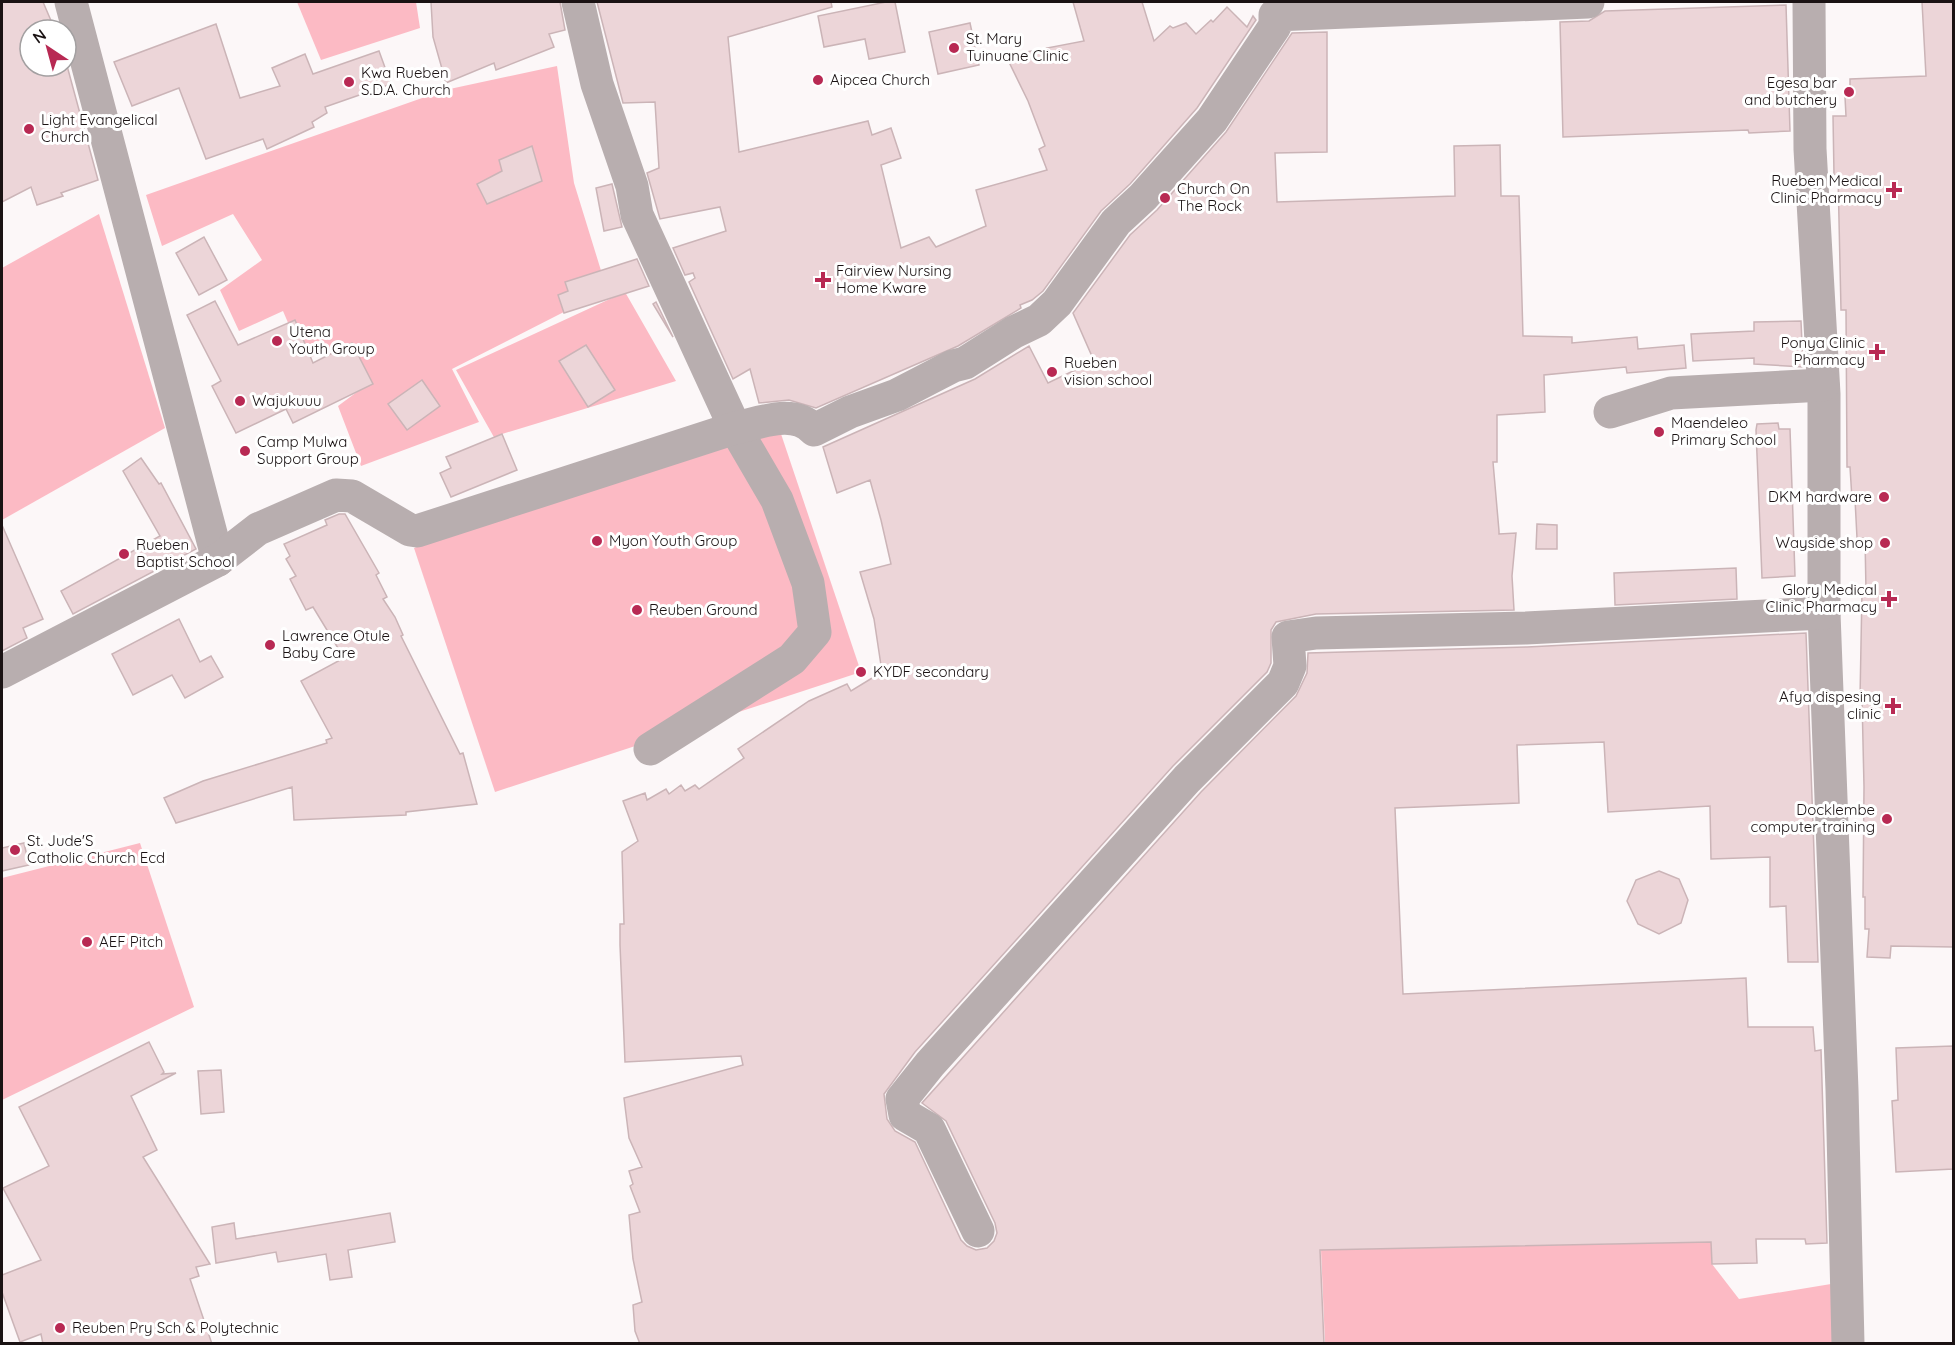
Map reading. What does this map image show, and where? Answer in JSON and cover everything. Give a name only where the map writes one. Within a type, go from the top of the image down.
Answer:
[{"type":"street","points":[[71,2],[218,560]]},
{"type":"street","points":[[578,2],[597,84],[632,186],[637,214],[735,428],[777,500],[808,584],[815,632],[792,659],[650,750]]},
{"type":"street","points":[[2,672],[218,560],[253,517],[336,495],[347,495],[410,530],[417,531],[735,428],[789,417],[806,422],[814,430],[850,412],[897,395],[952,366],[965,363],[1014,332],[1039,320],[1057,303],[1116,222],[1143,197],[1212,120],[1275,26],[1275,15],[1588,2]]},
{"type":"street","points":[[1809,2],[1810,149],[1823,385],[1824,613],[1842,1090],[1848,1344]]},
{"type":"street","points":[[1610,412],[1671,393],[1823,385]]},
{"type":"street","points":[[978,1230],[929,1129],[905,1115],[902,1099],[930,1064],[1188,779],[1283,683],[1290,666],[1288,637],[1316,633],[1526,628],[1824,613]]},
{"type":"shaded area","points":[[297,2],[416,2],[420,28],[321,60]]},
{"type":"shaded area","points":[[557,66],[574,183],[607,290],[452,369],[479,422],[361,466],[338,406],[365,386],[343,344],[304,360],[283,311],[239,331],[220,290],[262,260],[233,214],[162,246],[146,195],[445,90]]},
{"type":"shaded area","points":[[99,214],[165,428],[2,520],[2,268]]},
{"type":"shaded area","points":[[625,292],[676,381],[502,434],[495,439],[456,370]]},
{"type":"shaded area","name":"Reuben Ground","points":[[778,425],[861,672],[495,792],[414,548]]},
{"type":"shaded area","name":"AEF Pitch","points":[[140,843],[194,1007],[2,1100],[2,878]]},
{"type":"shaded area","points":[[1711,1242],[1712,1264],[1739,1299],[1831,1284],[1837,1343],[1325,1343],[1321,1250]]},
{"type":"building","points":[[2,2],[43,2],[50,18],[18,18],[18,78],[70,78],[98,180],[61,193],[63,196],[37,205],[31,187],[2,202]]},
{"type":"building","points":[[431,2],[560,2],[565,30],[549,34],[554,47],[496,70],[494,63],[446,83],[433,37]]},
{"type":"building","points":[[597,2],[831,2],[832,7],[728,37],[739,152],[868,121],[872,135],[891,128],[901,158],[881,165],[901,248],[929,237],[936,247],[986,226],[976,190],[1047,170],[1039,149],[1045,146],[1028,101],[1006,56],[1084,41],[1073,2],[1142,2],[1154,41],[1170,26],[1173,28],[1186,23],[1196,34],[1211,20],[1213,22],[1227,7],[1247,27],[1253,16],[1256,20],[1197,108],[1130,184],[1101,211],[1043,291],[1032,300],[1020,305],[1021,308],[958,346],[816,408],[789,400],[759,403],[750,369],[733,379],[689,282],[695,278],[693,273],[685,275],[673,248],[726,231],[720,207],[660,219],[647,173],[659,168],[655,102],[623,103]]},
{"type":"building","points":[[895,2],[905,52],[869,59],[865,39],[824,47],[818,16]]},
{"type":"building","points":[[1922,2],[1953,2],[1953,947],[1891,946],[1890,958],[1867,957],[1869,929],[1865,929],[1865,897],[1863,897],[1864,787],[1862,698],[1860,698],[1862,591],[1866,591],[1865,538],[1857,538],[1855,499],[1852,499],[1850,467],[1847,467],[1846,310],[1841,310],[1838,175],[1834,175],[1833,116],[1846,116],[1845,97],[1850,97],[1850,79],[1926,76]]},
{"type":"building","points":[[1786,5],[1790,131],[1749,133],[1748,130],[1563,137],[1560,22],[1589,21],[1605,11]]},
{"type":"building","name":"St. Mary Tuinuane Clinic","points":[[970,23],[979,65],[938,74],[929,32]]},
{"type":"building","points":[[216,24],[240,98],[280,86],[272,68],[305,54],[313,74],[379,51],[391,84],[325,107],[327,113],[312,122],[314,127],[267,149],[263,139],[206,159],[179,88],[132,106],[114,62]]},
{"type":"building","points":[[1327,32],[1327,152],[1275,153],[1277,202],[1455,196],[1454,146],[1500,145],[1501,196],[1519,196],[1523,336],[1572,337],[1572,343],[1637,337],[1638,349],[1684,345],[1686,368],[1627,373],[1626,367],[1544,375],[1545,412],[1497,415],[1497,462],[1493,462],[1499,534],[1516,533],[1512,576],[1514,610],[1316,614],[1276,622],[1271,630],[1271,663],[1267,672],[1173,766],[915,1052],[884,1094],[887,1119],[895,1131],[915,1142],[961,1240],[976,1250],[987,1248],[994,1241],[997,1233],[995,1223],[946,1121],[922,1103],[1201,792],[1296,696],[1307,673],[1308,653],[1527,647],[1806,633],[1818,962],[1788,962],[1786,906],[1770,907],[1770,857],[1711,859],[1710,806],[1608,812],[1604,742],[1517,745],[1519,803],[1395,808],[1403,994],[1746,978],[1748,1027],[1813,1027],[1815,1051],[1821,1050],[1827,1243],[1806,1244],[1805,1239],[1756,1239],[1757,1263],[1712,1264],[1711,1242],[1320,1250],[1324,1344],[640,1344],[635,1331],[633,1305],[642,1302],[633,1259],[629,1215],[640,1212],[630,1186],[633,1184],[629,1171],[642,1167],[629,1138],[624,1098],[743,1065],[741,1056],[625,1062],[620,945],[620,924],[624,924],[622,852],[638,841],[623,801],[645,793],[647,800],[666,789],[669,794],[681,785],[685,791],[695,785],[699,789],[744,758],[738,749],[809,701],[847,684],[851,691],[882,672],[874,619],[860,572],[891,564],[881,520],[870,480],[837,493],[823,447],[975,379],[1029,346],[1048,383],[1094,361],[1073,313],[1130,235],[1157,210],[1226,132],[1292,33]]},
{"type":"building","points":[[532,146],[542,181],[487,204],[477,184],[502,171],[499,160]]},
{"type":"building","points":[[612,184],[622,227],[604,231],[596,188]]},
{"type":"building","points":[[204,237],[227,280],[199,295],[176,253]]},
{"type":"building","points":[[637,259],[649,286],[564,313],[558,295],[568,291],[565,282]]},
{"type":"building","points":[[215,301],[238,345],[295,320],[313,363],[352,343],[373,384],[293,423],[286,409],[236,433],[212,386],[221,381],[187,315]]},
{"type":"building","points":[[656,302],[673,337],[653,304]]},
{"type":"building","points":[[1801,321],[1803,367],[1754,364],[1754,358],[1693,361],[1691,334],[1754,331],[1754,322]]},
{"type":"building","points":[[586,345],[615,390],[588,407],[559,361]]},
{"type":"building","points":[[422,380],[440,406],[407,430],[388,404]]},
{"type":"building","points":[[1778,423],[1779,429],[1790,429],[1795,576],[1762,578],[1756,430],[1757,424]]},
{"type":"building","points":[[502,434],[517,470],[451,497],[440,473],[451,468],[446,457]]},
{"type":"building","points":[[141,458],[159,484],[161,483],[196,549],[73,614],[61,591],[160,536],[123,471]]},
{"type":"building","points":[[345,514],[379,573],[376,575],[387,597],[383,599],[395,617],[403,635],[401,636],[460,754],[463,753],[477,804],[406,812],[406,815],[294,820],[292,787],[176,823],[164,798],[203,781],[327,743],[326,740],[332,738],[301,681],[344,658],[313,607],[306,610],[290,579],[296,576],[286,559],[290,556],[284,544],[327,525],[325,520]]},
{"type":"building","points":[[1537,524],[1557,525],[1557,549],[1536,549]]},
{"type":"building","points":[[2,525],[43,619],[23,628],[27,638],[2,651]]},
{"type":"building","points":[[1736,568],[1737,599],[1615,605],[1614,573]]},
{"type":"building","points":[[179,619],[200,662],[211,656],[223,677],[185,698],[172,675],[133,695],[112,654]]},
{"type":"building","points":[[24,843],[29,865],[2,871],[2,848]]},
{"type":"building","points":[[1659,871],[1679,879],[1688,900],[1681,923],[1659,934],[1638,924],[1627,901],[1636,880]]},
{"type":"building","points":[[149,1042],[164,1072],[162,1074],[176,1073],[131,1096],[157,1150],[143,1157],[210,1264],[196,1267],[199,1276],[190,1279],[212,1344],[43,1344],[41,1334],[20,1342],[2,1292],[2,1275],[41,1260],[3,1188],[49,1166],[19,1107]]},
{"type":"building","points":[[1953,1046],[1953,1169],[1896,1172],[1892,1101],[1898,1100],[1896,1048]]},
{"type":"building","points":[[221,1070],[224,1112],[201,1114],[198,1071]]},
{"type":"building","points":[[390,1213],[395,1242],[348,1250],[352,1277],[330,1280],[326,1254],[278,1262],[276,1252],[216,1263],[212,1227],[234,1223],[236,1239]]},
{"type":"place","name":"St. Mary Tuinuane Clinic","points":[[954,48]]},
{"type":"place","name":"Aipcea Church","points":[[818,80]]},
{"type":"place","name":"Kwa Rueben S.D.A. Church","points":[[349,82]]},
{"type":"place","name":"Egesa bar and butchery","points":[[1849,92]]},
{"type":"place","name":"Light Evangelical Church","points":[[29,129]]},
{"type":"place","name":"Rueben Medical Clinic Pharmacy","points":[[1894,190]]},
{"type":"place","name":"Church On The Rock","points":[[1165,198]]},
{"type":"place","name":"Fairview Nursing Home Kware","points":[[823,280]]},
{"type":"place","name":"Utena Youth Group","points":[[277,341]]},
{"type":"place","name":"Ponya Clinic Pharmacy","points":[[1877,352]]},
{"type":"place","name":"Rueben vision school","points":[[1052,372]]},
{"type":"place","name":"Wajukuuu","points":[[240,401]]},
{"type":"place","name":"Maendeleo Primary School","points":[[1659,432]]},
{"type":"place","name":"Camp Mulwa Support Group","points":[[245,451]]},
{"type":"place","name":"DKM hardware","points":[[1884,497]]},
{"type":"place","name":"Myon Youth Group","points":[[597,541]]},
{"type":"place","name":"Wayside shop","points":[[1885,543]]},
{"type":"place","name":"Rueben Baptist School","points":[[124,554]]},
{"type":"place","name":"Glory Medical Clinic Pharmacy","points":[[1889,599]]},
{"type":"place","name":"Reuben Ground","points":[[637,610]]},
{"type":"place","name":"Lawrence Otule Baby Care","points":[[270,645]]},
{"type":"place","name":"KYDF secondary","points":[[861,672]]},
{"type":"place","name":"Afya dispesing clinic","points":[[1893,706]]},
{"type":"place","name":"Docklembe computer training","points":[[1887,819]]},
{"type":"place","name":"St. Jude'S Catholic Church Ecd","points":[[15,850]]},
{"type":"place","name":"AEF Pitch","points":[[87,942]]},
{"type":"place","name":"Reuben Pry Sch & Polytechnic","points":[[60,1328]]}]
